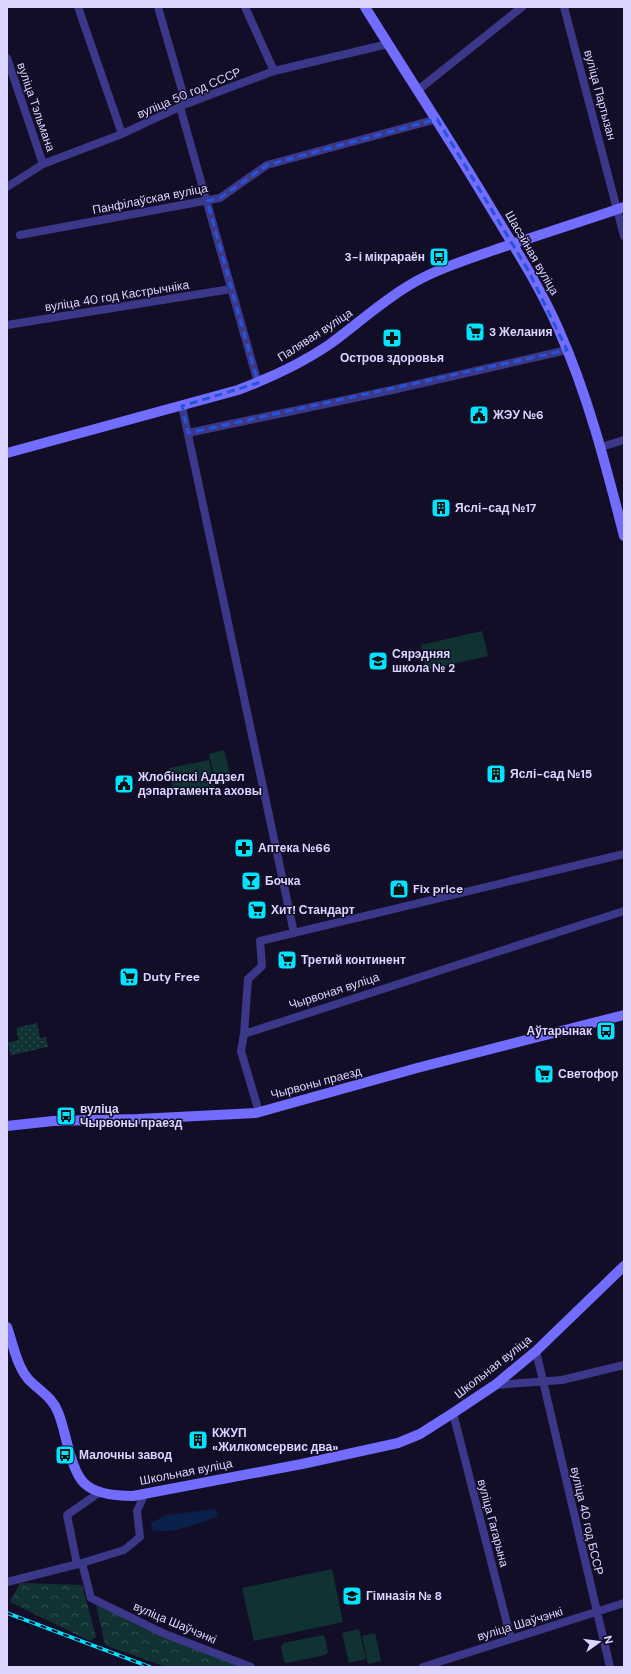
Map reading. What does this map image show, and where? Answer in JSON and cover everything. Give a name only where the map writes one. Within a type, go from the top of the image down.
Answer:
[{"type":"street","points":[[78,7],[122,134]]},
{"type":"street","points":[[158,7],[207,201],[258,383]]},
{"type":"street","points":[[245,7],[274,71]]},
{"type":"street","name":"Шасэйная вуліца","points":[[365,7],[437,120],[513,244],[546,304],[578,378],[601,447],[624,536]]},
{"type":"street","points":[[418,90],[522,7]]},
{"type":"street","name":"вуліца Партызан","points":[[564,7],[621,208],[624,236]]},
{"type":"street","name":"вуліца 50 год СССР","points":[[7,187],[43,164],[122,134],[183,106],[274,71],[388,44]]},
{"type":"street","name":"вуліца Тэльмана","points":[[7,58],[43,164]]},
{"type":"street","name":"Панфілаўская вуліца","points":[[20,236],[220,198],[267,165],[437,120]]},
{"type":"street","name":"Палявая вуліца","points":[[7,453],[182,406],[258,383],[285,371],[329,344],[408,286],[433,273],[458,263],[621,208]]},
{"type":"street","name":"вуліца 40 год Кастрычніка","points":[[7,325],[231,289]]},
{"type":"street","points":[[188,433],[384,392],[567,350]]},
{"type":"street","points":[[182,406],[294,933]]},
{"type":"street","points":[[601,447],[624,440]]},
{"type":"street","points":[[259,1112],[241,1051],[244,1034],[248,979],[262,966],[260,941],[624,854]]},
{"type":"street","name":"Чырвоная вуліца","points":[[244,1034],[624,911]]},
{"type":"street","name":"Чырвоны праезд","points":[[7,1126],[53,1120],[138,1119],[259,1112],[624,1014]]},
{"type":"street","name":"Школьная вуліца","points":[[7,1327],[24,1374],[45,1393],[55,1405],[76,1472],[84,1484],[100,1492],[119,1496],[145,1493],[302,1464],[398,1443],[420,1434],[495,1384],[536,1351],[624,1266]]},
{"type":"street","name":"вуліца 40 год БССР","points":[[536,1351],[596,1613],[610,1667]]},
{"type":"street","points":[[495,1384],[562,1380],[624,1365]]},
{"type":"street","name":"вуліца Гагарына","points":[[453,1413],[511,1639]]},
{"type":"street","points":[[79,1564],[67,1515],[100,1492]]},
{"type":"street","points":[[7,1582],[79,1564],[124,1550],[140,1537],[137,1511],[145,1493]]},
{"type":"street","name":"вуліца Шаўчэнкі","points":[[79,1564],[91,1598],[165,1634],[251,1667]]},
{"type":"street","name":"вуліца Шаўчэнкі","points":[[423,1667],[624,1603]]},
{"type":"highlighted area","points":[[437,119],[528,270],[567,350],[188,433],[182,406],[258,383],[207,201],[220,198],[267,165]]},
{"type":"green space","points":[[482,631],[488,656],[426,670],[421,645]]},
{"type":"green space","points":[[224,750],[232,782],[216,785],[209,754]]},
{"type":"green space","points":[[209,760],[215,788],[174,796],[169,768]]},
{"type":"green space","points":[[37,1023],[40,1038],[46,1037],[48,1047],[11,1055],[8,1043],[19,1040],[16,1028]]},
{"type":"green space","points":[[332,1569],[343,1622],[254,1641],[242,1588]]},
{"type":"green space","points":[[20,1583],[82,1585],[96,1637],[90,1641],[10,1602]]},
{"type":"green space","points":[[96,1605],[243,1667],[166,1667],[105,1645]]},
{"type":"green space","points":[[359,1629],[366,1659],[349,1663],[342,1633]]},
{"type":"green space","points":[[375,1633],[381,1661],[368,1664],[362,1636]]},
{"type":"green space","points":[[323,1635],[328,1652],[325,1655],[287,1663],[284,1661],[281,1646],[284,1643]]},
{"type":"water","points":[[215,1509],[218,1516],[194,1525],[177,1530],[152,1530],[151,1523],[167,1515]]},
{"type":"railway","points":[[7,1613],[150,1667]]},
{"type":"place","name":"3-і мікрараён","points":[[439,257]]},
{"type":"place","name":"3 Желания","points":[[475,332]]},
{"type":"place","name":"Остров здоровья","points":[[392,338]]},
{"type":"place","name":"ЖЭУ №6","points":[[479,415]]},
{"type":"place","name":"Яслі-сад №17","points":[[441,508]]},
{"type":"place","name":"Сярэдняя школа № 2","points":[[378,661]]},
{"type":"place","name":"Яслі-сад №15","points":[[496,774]]},
{"type":"place","name":"Жлобінскі Аддзел дэпартамента аховы","points":[[124,784]]},
{"type":"place","name":"Аптека №66","points":[[244,848]]},
{"type":"place","name":"Бочка","points":[[251,881]]},
{"type":"place","name":"Fix price","points":[[399,889]]},
{"type":"place","name":"Хит! Стандарт","points":[[257,910]]},
{"type":"place","name":"Третий континент","points":[[287,960]]},
{"type":"place","name":"Duty Free","points":[[129,977]]},
{"type":"place","name":"Аўтарынак","points":[[606,1031]]},
{"type":"place","name":"Светофор","points":[[544,1074]]},
{"type":"place","name":"вуліца Чырвоны праезд","points":[[66,1116]]},
{"type":"place","name":"КЖУП «Жилкомсервис два»","points":[[198,1440]]},
{"type":"place","name":"Малочны завод","points":[[65,1455]]},
{"type":"place","name":"Гімназія № 8","points":[[352,1596]]}]
